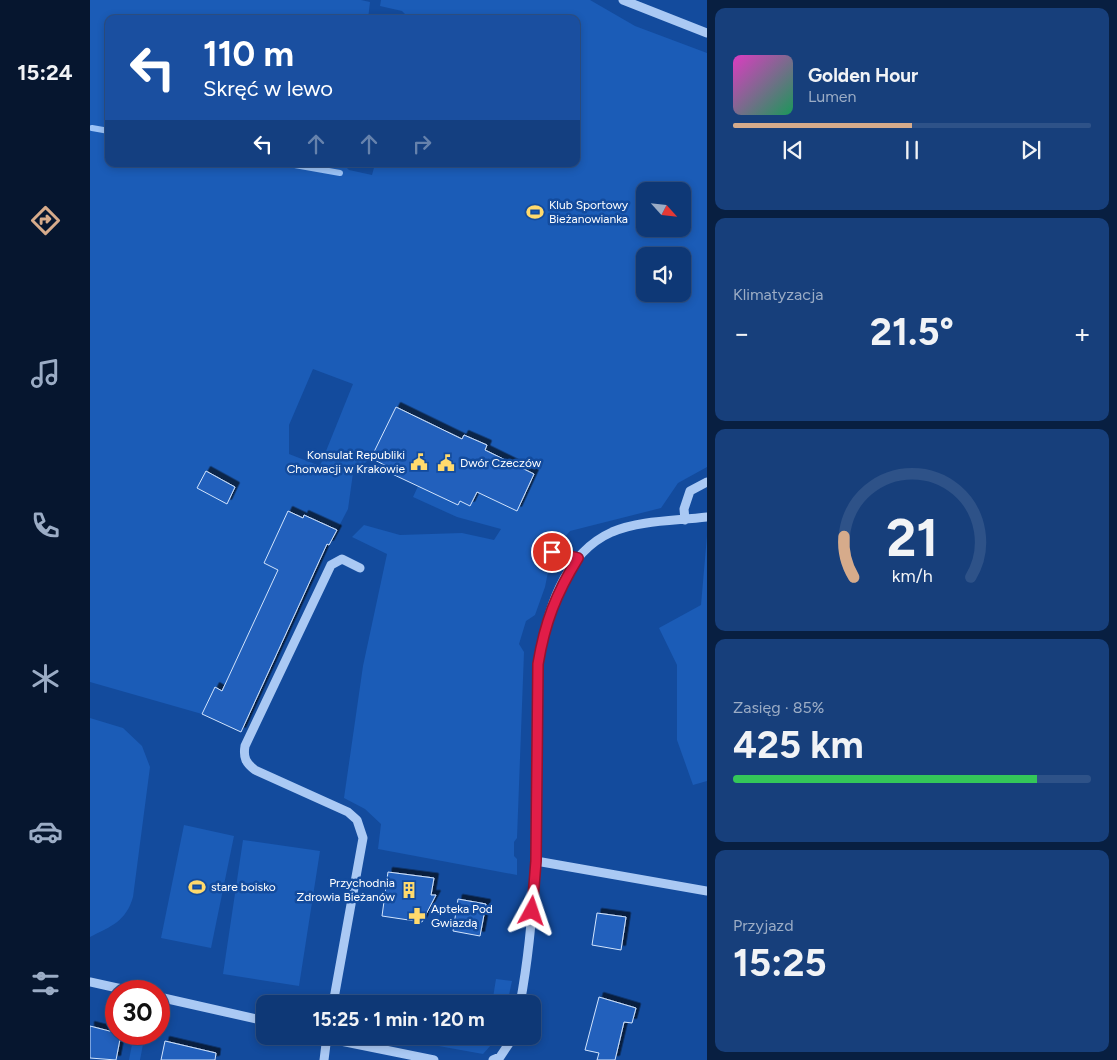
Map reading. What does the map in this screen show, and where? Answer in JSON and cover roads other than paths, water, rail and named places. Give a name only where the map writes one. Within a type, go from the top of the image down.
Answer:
[{"type":"street","points":[[623,0],[707,33]]},
{"type":"street","points":[[685,520],[684,509],[690,491],[707,482]]},
{"type":"street","points":[[522,995],[527,970],[536,861],[538,664],[542,638],[552,605],[578,558],[598,540],[614,532],[655,523],[707,517]]},
{"type":"street","points":[[552,552],[578,558]]},
{"type":"street","points":[[335,995],[363,838],[357,820],[348,812],[255,770],[248,765],[244,756],[245,746],[331,566],[342,559],[360,568]]},
{"type":"street","points":[[536,861],[707,891]]},
{"type":"street","points":[[90,982],[105,985]]},
{"type":"street","points":[[170,999],[256,1019]]},
{"type":"street","points":[[324,1060],[326,1045]]},
{"type":"street","points":[[361,1045],[434,1060]]},
{"type":"street","points":[[499,1059],[508,1045]]},
{"type":"waterway","points":[[92,128],[105,130]]},
{"type":"waterway","points":[[306,167],[340,173]]},
{"type":"place","name":"Klub Sportowy Bieżanowianka","points":[[535,212]]},
{"type":"place","name":"Konsulat Republiki Chorwacji w Krakowie","points":[[419,462]]},
{"type":"place","name":"Dwór Czeczów","points":[[446,463]]},
{"type":"place","name":"stare boisko","points":[[197,887]]},
{"type":"place","name":"Przychodnia Zdrowia Bieżanów","points":[[409,890]]},
{"type":"place","name":"Apteka Pod Gwiazdą","points":[[417,916]]}]
